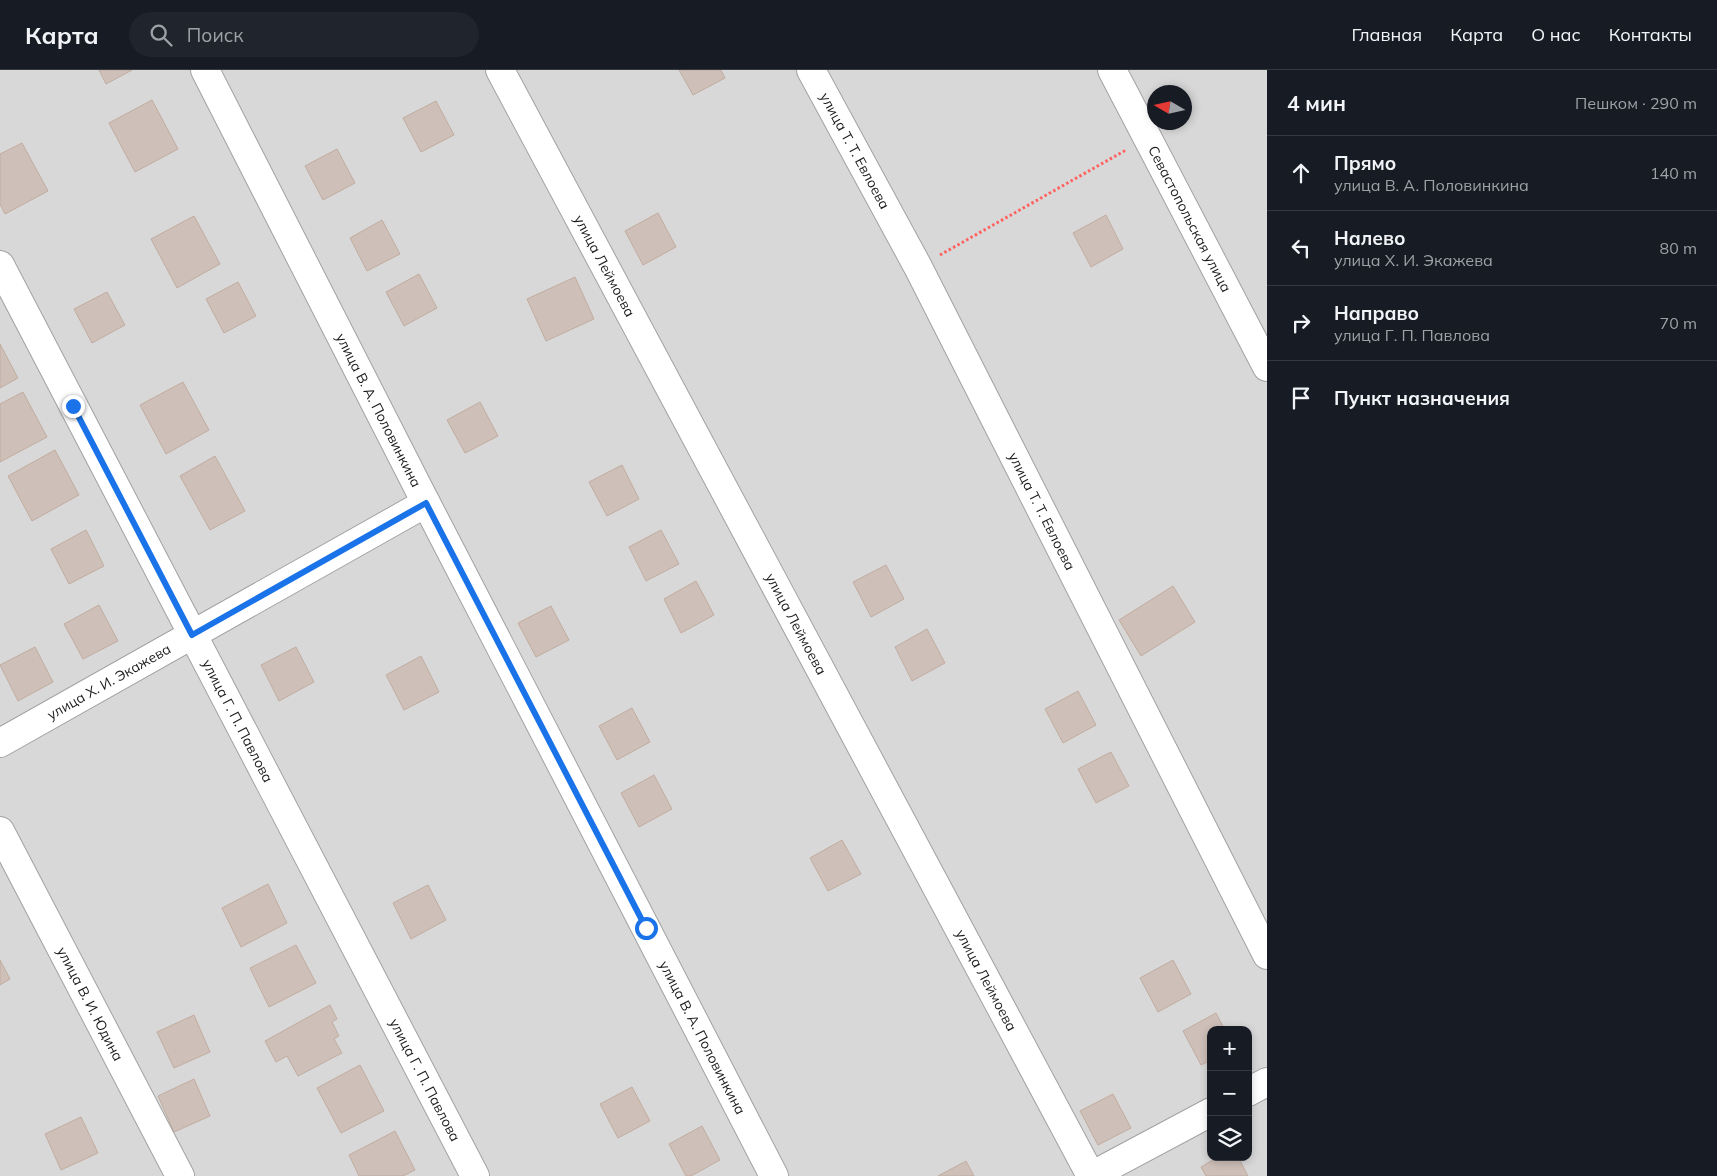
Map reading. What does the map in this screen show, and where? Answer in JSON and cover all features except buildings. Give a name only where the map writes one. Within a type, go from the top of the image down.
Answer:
[{"type":"street","name":"улица В. А. Половинкина","points":[[205,70],[426,503],[774,1176]]},
{"type":"street","name":"улица Леймоева","points":[[500,70],[1091,1176]]},
{"type":"street","name":"улица Т. Т. Евлоева","points":[[810,70],[918,267],[1267,955]]},
{"type":"street","name":"Севастопольская улица","points":[[1112,70],[1267,367]]},
{"type":"street","name":"улица Г. П. Павлова","points":[[0,265],[475,1176]]},
{"type":"street","name":"улица Х. И. Экажева","points":[[0,743],[426,503]]},
{"type":"street","name":"улица В. И. Юдина","points":[[0,831],[180,1176]]},
{"type":"street","points":[[1252,1090],[1267,1082]]},
{"type":"street","points":[[1091,1176],[1207,1114]]},
{"type":"path","points":[[918,267],[1148,138]]},
{"type":"shaded area","points":[[0,70],[1267,70],[1267,1176],[0,1176]]},
{"type":"route","points":[[73,406],[192,635],[426,503],[646,928]]}]
